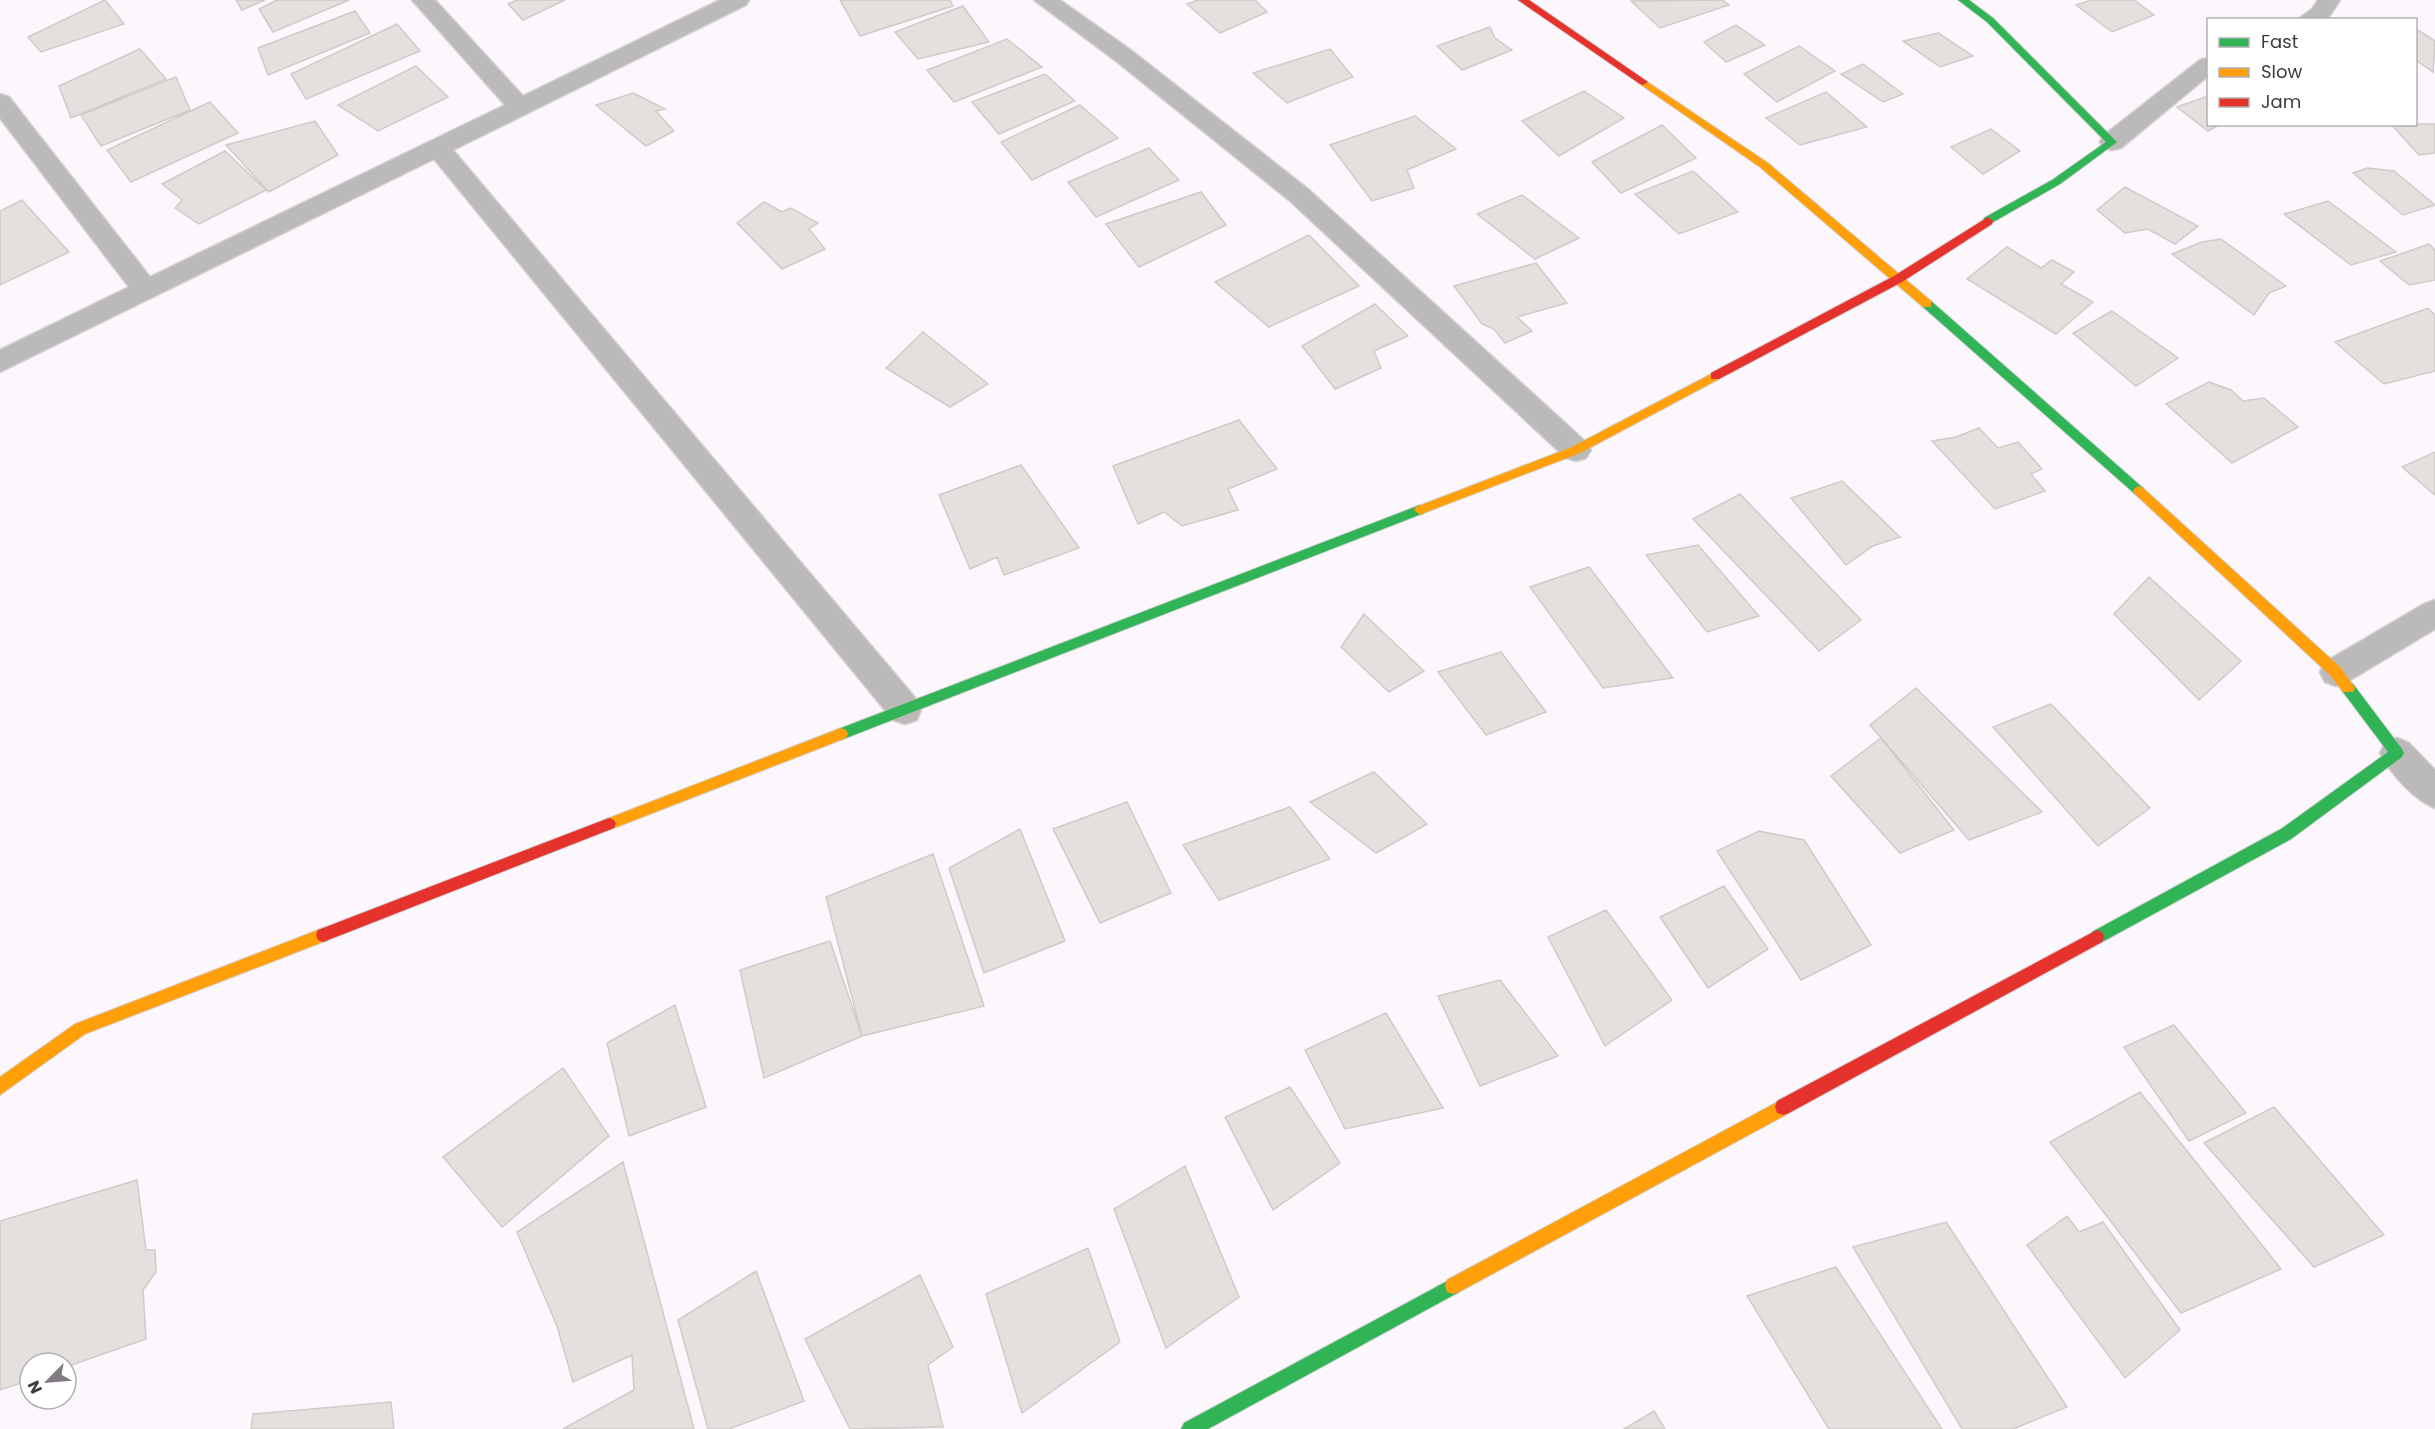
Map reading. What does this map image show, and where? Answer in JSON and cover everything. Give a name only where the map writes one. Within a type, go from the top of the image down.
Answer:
[{"type":"street","points":[[423,0],[519,106]]},
{"type":"street","points":[[0,362],[738,0]]},
{"type":"street","points":[[1045,0],[1124,56],[1299,195],[1576,450]]},
{"type":"street","points":[[1523,0],[1764,165],[1898,279],[2153,502],[2336,672],[2397,753],[2435,793]]},
{"type":"street","points":[[1963,0],[1990,20],[2112,142]]},
{"type":"street","points":[[2312,18],[2320,14],[2329,0]]},
{"type":"street","points":[[0,1087],[80,1029],[1576,450],[1898,279],[2056,182],[2112,142],[2207,66]]},
{"type":"street","points":[[0,102],[146,291]]},
{"type":"street","points":[[437,146],[905,710]]},
{"type":"street","points":[[2336,672],[2435,613]]},
{"type":"street","points":[[1190,1429],[2286,834],[2397,753]]},
{"type":"building","points":[[105,0],[124,24],[41,52],[28,37]]},
{"type":"building","points":[[236,0],[265,0],[242,10]]},
{"type":"building","points":[[277,0],[349,0],[273,32],[259,9]]},
{"type":"building","points":[[517,0],[565,0],[523,20],[508,4]]},
{"type":"building","points":[[840,0],[950,0],[953,6],[860,36]]},
{"type":"building","points":[[1198,0],[1255,0],[1267,12],[1220,33],[1187,4]]},
{"type":"building","points":[[1722,0],[1729,5],[1660,28],[1631,1]]},
{"type":"building","points":[[2091,0],[2134,0],[2154,15],[2112,32],[2076,5]]},
{"type":"building","points":[[963,6],[989,42],[918,59],[895,32]]},
{"type":"building","points":[[355,11],[370,33],[268,75],[258,48]]},
{"type":"building","points":[[397,24],[420,51],[306,99],[291,74]]},
{"type":"building","points":[[1736,25],[1765,45],[1726,62],[1704,42]]},
{"type":"building","points":[[1490,27],[1495,38],[1512,50],[1462,70],[1437,46]]},
{"type":"building","points":[[2417,30],[2435,41],[2433,72],[2417,61]]},
{"type":"building","points":[[1938,33],[1973,56],[1940,67],[1903,41]]},
{"type":"building","points":[[1007,39],[1042,67],[954,102],[927,70]]},
{"type":"building","points":[[1799,46],[1835,71],[1777,102],[1744,74]]},
{"type":"building","points":[[140,49],[166,79],[71,118],[59,86]]},
{"type":"building","points":[[1330,49],[1353,77],[1287,103],[1253,73]]},
{"type":"building","points":[[1863,64],[1903,94],[1883,102],[1841,74]]},
{"type":"building","points":[[416,66],[448,97],[378,131],[338,105]]},
{"type":"building","points":[[1045,74],[1075,101],[999,134],[972,102]]},
{"type":"building","points":[[176,77],[190,110],[101,146],[81,115]]},
{"type":"building","points":[[1584,91],[1624,118],[1559,156],[1522,121]]},
{"type":"building","points":[[1826,92],[1867,127],[1800,145],[1766,118]]},
{"type":"building","points":[[633,93],[665,109],[656,111],[674,131],[646,146],[596,105]]},
{"type":"building","points":[[2207,96],[2207,126],[2217,126],[2208,131],[2177,107]]},
{"type":"building","points":[[210,102],[238,133],[131,182],[107,150]]},
{"type":"building","points":[[1080,105],[1118,138],[1032,180],[1001,142]]},
{"type":"building","points":[[1415,116],[1456,149],[1407,170],[1414,188],[1372,201],[1330,145]]},
{"type":"building","points":[[315,121],[338,155],[269,192],[226,145]]},
{"type":"building","points":[[2435,124],[2435,153],[2419,155],[2393,126]]},
{"type":"building","points":[[1662,125],[1696,158],[1621,193],[1592,162]]},
{"type":"building","points":[[1991,129],[2020,151],[1983,174],[1951,147]]},
{"type":"building","points":[[1149,148],[1179,180],[1096,217],[1068,182]]},
{"type":"building","points":[[225,151],[266,190],[199,224],[175,208],[182,200],[162,184]]},
{"type":"building","points":[[2367,168],[2394,171],[2435,205],[2403,215],[2353,173]]},
{"type":"building","points":[[1693,171],[1738,212],[1679,234],[1635,194]]},
{"type":"building","points":[[2125,187],[2198,226],[2175,244],[2148,229],[2125,233],[2097,210]]},
{"type":"building","points":[[1201,192],[1226,225],[1139,267],[1106,224]]},
{"type":"building","points":[[1522,195],[1579,238],[1535,259],[1477,214]]},
{"type":"building","points":[[22,200],[69,252],[0,285],[0,211]]},
{"type":"building","points":[[2328,201],[2396,252],[2351,265],[2284,214]]},
{"type":"building","points":[[764,202],[782,212],[791,208],[818,223],[809,229],[825,249],[782,269],[737,223]]},
{"type":"building","points":[[1309,235],[1359,286],[1269,327],[1215,282]]},
{"type":"building","points":[[2221,239],[2286,286],[2269,293],[2254,315],[2172,254],[2202,242]]},
{"type":"building","points":[[2429,244],[2435,250],[2435,280],[2409,285],[2380,261]]},
{"type":"building","points":[[2007,247],[2041,268],[2052,260],[2074,272],[2061,284],[2093,302],[2056,334],[1967,279]]},
{"type":"building","points":[[1536,263],[1567,303],[1517,317],[1532,331],[1505,343],[1494,329],[1482,324],[1454,286]]},
{"type":"building","points":[[1375,304],[1408,336],[1374,351],[1381,368],[1335,389],[1302,346]]},
{"type":"building","points":[[2428,308],[2435,315],[2435,371],[2384,384],[2335,342]]},
{"type":"building","points":[[2112,311],[2178,358],[2136,386],[2073,333]]},
{"type":"building","points":[[923,332],[988,384],[950,407],[886,368]]},
{"type":"building","points":[[2209,382],[2231,390],[2243,401],[2264,398],[2298,427],[2232,463],[2166,404]]},
{"type":"building","points":[[1239,420],[1277,469],[1228,489],[1238,510],[1182,526],[1164,512],[1138,524],[1113,466]]},
{"type":"building","points":[[1979,428],[1998,448],[2018,442],[2042,469],[2031,474],[2045,491],[1995,509],[1932,441],[1956,437]]},
{"type":"building","points":[[2435,452],[2435,495],[2402,467]]},
{"type":"building","points":[[1021,465],[1079,548],[1004,575],[997,557],[970,569],[939,495]]},
{"type":"building","points":[[1842,481],[1900,537],[1873,546],[1846,565],[1791,498]]},
{"type":"building","points":[[1740,494],[1861,620],[1819,651],[1693,519]]},
{"type":"building","points":[[1698,545],[1759,616],[1707,632],[1646,555]]},
{"type":"building","points":[[1589,567],[1673,678],[1603,688],[1530,587]]},
{"type":"building","points":[[2149,577],[2241,661],[2199,700],[2114,614]]},
{"type":"building","points":[[1364,614],[1424,671],[1389,692],[1341,647]]},
{"type":"building","points":[[1501,652],[1546,712],[1486,735],[1438,672]]},
{"type":"building","points":[[1916,688],[2042,812],[1969,840],[1870,725]]},
{"type":"building","points":[[2051,704],[2150,808],[2098,846],[1993,727]]},
{"type":"building","points":[[1881,738],[1954,830],[1900,853],[1831,776]]},
{"type":"building","points":[[1374,772],[1427,824],[1376,853],[1310,802]]},
{"type":"building","points":[[1127,802],[1171,893],[1100,923],[1053,829]]},
{"type":"building","points":[[1290,807],[1330,859],[1219,900],[1183,845]]},
{"type":"building","points":[[1020,829],[1065,941],[984,973],[949,868]]},
{"type":"building","points":[[1759,831],[1804,840],[1871,945],[1801,980],[1717,851]]},
{"type":"building","points":[[933,854],[984,1006],[862,1036],[826,897]]},
{"type":"building","points":[[1724,886],[1768,949],[1708,988],[1660,917]]},
{"type":"building","points":[[1606,910],[1672,1000],[1605,1046],[1548,937]]},
{"type":"building","points":[[830,941],[862,1036],[764,1078],[740,970]]},
{"type":"building","points":[[1500,980],[1558,1056],[1480,1086],[1438,996]]},
{"type":"building","points":[[675,1005],[706,1107],[629,1136],[607,1043]]},
{"type":"building","points":[[1386,1013],[1443,1108],[1345,1129],[1305,1050]]},
{"type":"building","points":[[2174,1025],[2246,1113],[2189,1141],[2124,1047]]},
{"type":"building","points":[[563,1068],[609,1136],[502,1227],[443,1157]]},
{"type":"building","points":[[1290,1087],[1340,1163],[1273,1210],[1225,1117]]},
{"type":"building","points":[[2140,1092],[2281,1269],[2181,1313],[2050,1142]]},
{"type":"building","points":[[2274,1107],[2384,1235],[2314,1267],[2204,1143]]},
{"type":"building","points":[[623,1162],[694,1429],[563,1429],[634,1390],[632,1355],[573,1382],[557,1326],[517,1232]]},
{"type":"building","points":[[1185,1166],[1239,1297],[1166,1348],[1114,1209]]},
{"type":"building","points":[[137,1180],[146,1250],[155,1250],[156,1272],[143,1290],[146,1339],[78,1363],[78,1351],[18,1351],[18,1384],[0,1390],[0,1221]]},
{"type":"building","points":[[2067,1216],[2079,1232],[2103,1222],[2180,1330],[2125,1378],[2027,1245]]},
{"type":"building","points":[[1946,1222],[2067,1407],[2013,1429],[1962,1429],[1853,1247]]},
{"type":"building","points":[[1088,1248],[1120,1342],[1022,1413],[986,1294]]},
{"type":"building","points":[[1836,1267],[1942,1429],[1829,1429],[1747,1296]]},
{"type":"building","points":[[756,1271],[804,1401],[729,1429],[708,1429],[678,1320]]},
{"type":"building","points":[[920,1275],[953,1347],[928,1365],[943,1427],[850,1429],[805,1339]]},
{"type":"building","points":[[391,1402],[394,1429],[251,1429],[253,1414]]},
{"type":"building","points":[[1654,1411],[1665,1429],[1624,1429]]},
{"type":"traffic: fast","points":[[1963,0],[1990,20],[2112,142],[2056,182],[1988,221]]},
{"type":"traffic: fast","points":[[1927,304],[2139,491]]},
{"type":"traffic: fast","points":[[841,734],[1420,510]]},
{"type":"traffic: fast","points":[[2097,937],[2286,834],[2397,753],[2348,688]]},
{"type":"traffic: fast","points":[[1190,1429],[1453,1286]]},
{"type":"traffic: slow","points":[[1643,82],[1764,165],[1927,304]]},
{"type":"traffic: slow","points":[[1420,510],[1576,450],[1715,376]]},
{"type":"traffic: slow","points":[[2139,491],[2336,672],[2348,688]]},
{"type":"traffic: slow","points":[[609,824],[841,734]]},
{"type":"traffic: slow","points":[[0,1087],[80,1029],[323,935]]},
{"type":"traffic: slow","points":[[1453,1286],[1783,1107]]},
{"type":"traffic: jam","points":[[1523,0],[1643,82]]},
{"type":"traffic: jam","points":[[1715,376],[1898,279],[1988,221]]},
{"type":"traffic: jam","points":[[323,935],[609,824]]},
{"type":"traffic: jam","points":[[1783,1107],[2097,937]]}]
